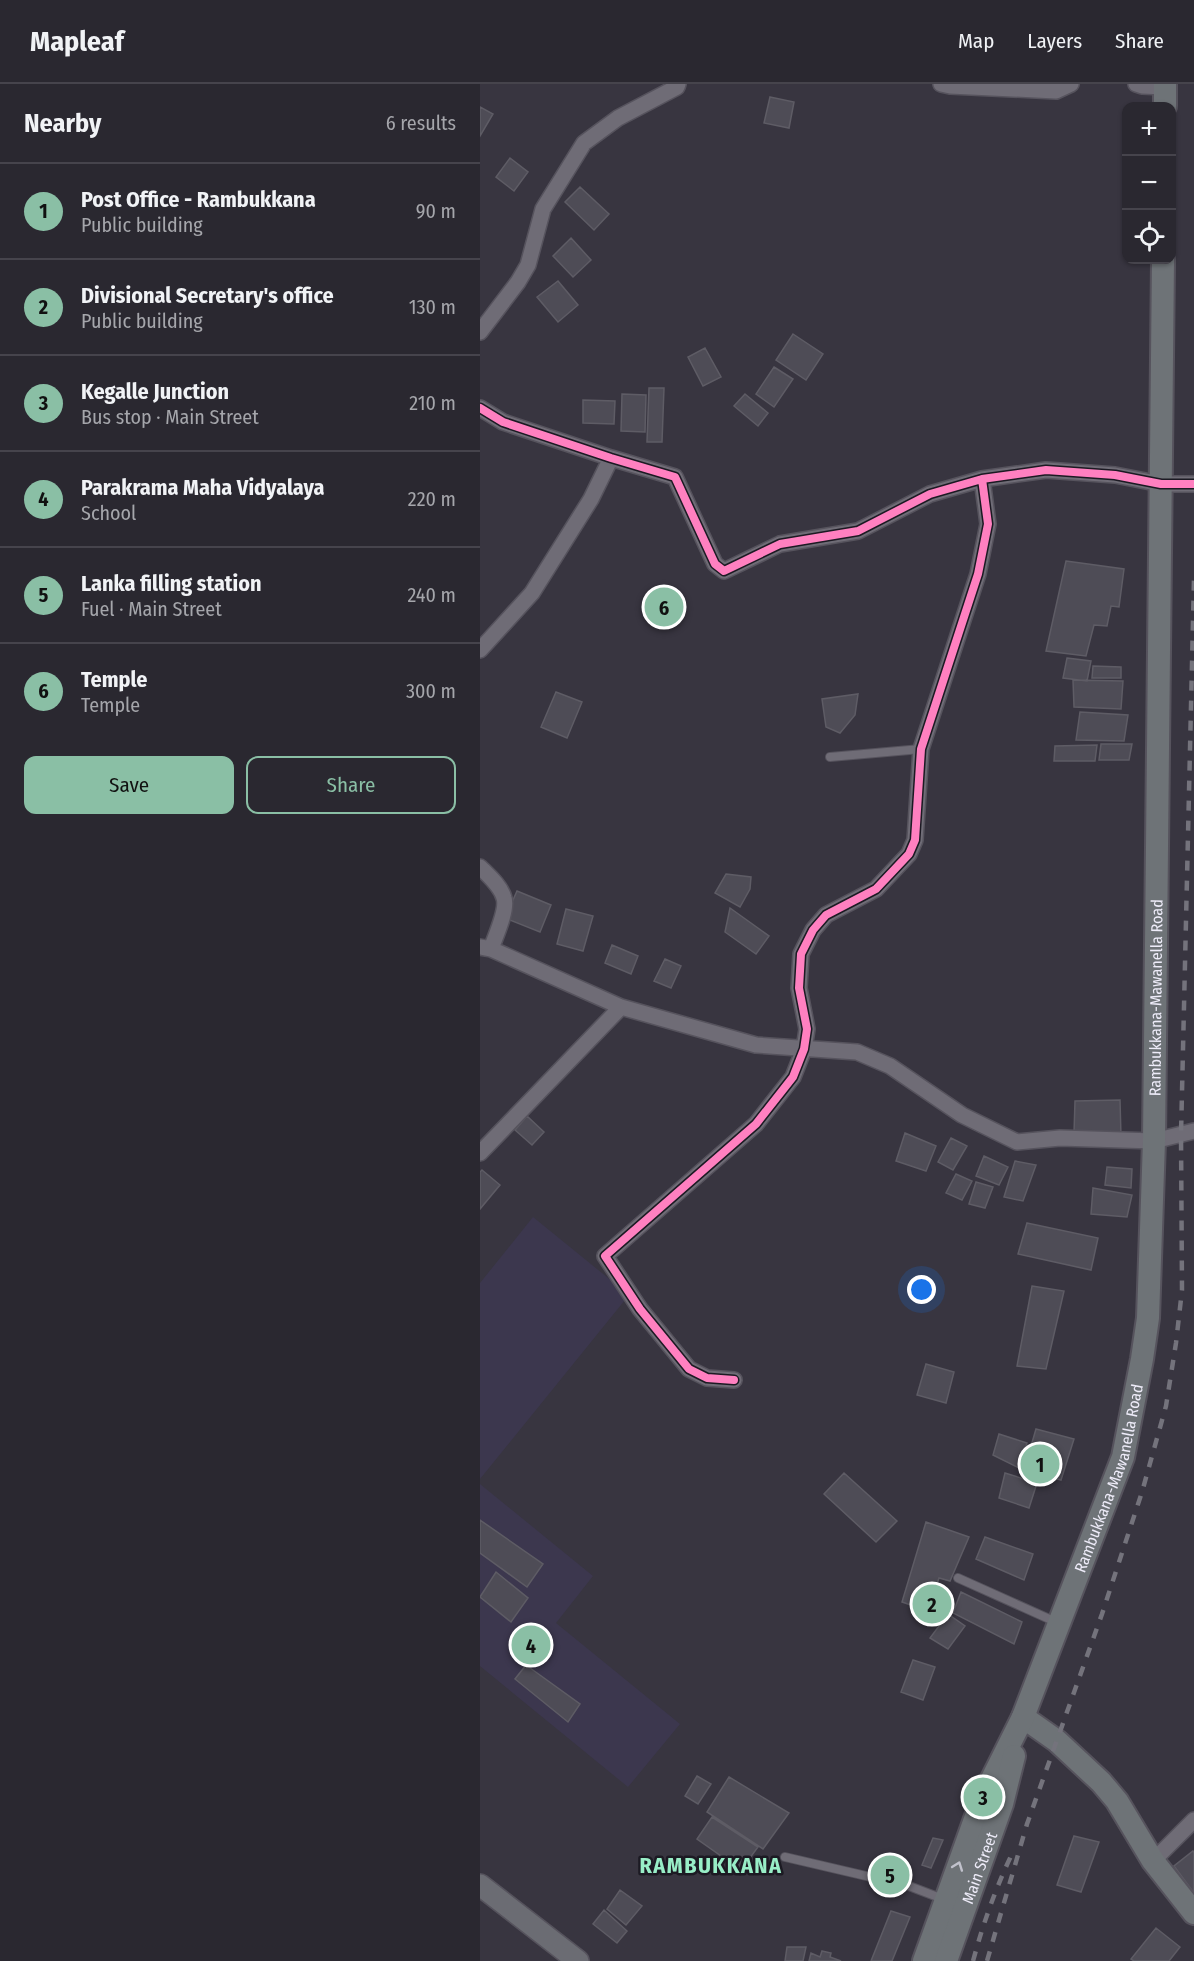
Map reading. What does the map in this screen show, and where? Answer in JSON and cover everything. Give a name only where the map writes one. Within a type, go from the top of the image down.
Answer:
[{"type":"main road","name":"Rambukkana-Mawanella Road","points":[[1023,1716],[1123,1457],[1148,1318],[1154,1141],[1163,264]]},
{"type":"main road","points":[[1023,1716],[1057,1741],[1101,1782],[1117,1801],[1153,1861],[1194,1913]]},
{"type":"main road","name":"Main Street","points":[[946,1961],[955,1904],[983,1797],[1023,1716]]},
{"type":"main road","name":"Main Street","points":[[924,1961],[955,1904]]},
{"type":"street","points":[[480,332],[528,265],[543,209],[584,143],[618,118],[677,87],[678,84]]},
{"type":"street","points":[[941,84],[1056,91],[1071,84]]},
{"type":"street","points":[[1136,84],[1165,92]]},
{"type":"street","points":[[480,408],[503,422],[675,477],[716,564],[724,571],[780,544],[858,531],[930,494],[982,479],[1046,470],[1115,475],[1161,484],[1194,484]]},
{"type":"street","points":[[480,650],[532,593],[591,499],[611,458]]},
{"type":"street","points":[[734,1380],[708,1378],[689,1369],[640,1309],[605,1256],[756,1124],[793,1077],[804,1049],[807,1029],[799,988],[801,954],[813,930],[826,915],[876,889],[909,854],[915,840],[921,749],[978,574],[988,524],[982,479]]},
{"type":"street","points":[[480,867],[492,878],[504,898],[502,916],[485,948],[621,1007],[756,1045],[857,1052],[890,1065],[962,1115],[1017,1142],[1060,1138],[1154,1141],[1194,1131]]},
{"type":"street","points":[[480,1153],[621,1007]]},
{"type":"street","points":[[1153,1861],[1194,1820]]},
{"type":"street","points":[[480,1885],[578,1961]]},
{"type":"lane","points":[[830,757],[921,749]]},
{"type":"lane","points":[[958,1578],[1060,1624]]},
{"type":"lane","points":[[785,1857],[909,1886],[955,1904]]},
{"type":"shaded area","points":[[533,1217],[629,1295],[480,1479],[480,1283]]},
{"type":"shaded area","points":[[480,1484],[593,1576],[556,1623],[680,1724],[628,1787],[480,1666]]},
{"type":"building","points":[[770,97],[794,102],[789,128],[764,123]]},
{"type":"building","points":[[480,107],[493,114],[480,136]]},
{"type":"building","points":[[510,158],[528,172],[514,191],[496,177]]},
{"type":"building","points":[[580,187],[609,214],[594,230],[565,202]]},
{"type":"building","points":[[571,238],[591,260],[573,277],[553,256]]},
{"type":"building","points":[[558,281],[578,305],[558,322],[537,297]]},
{"type":"building","points":[[793,334],[823,354],[806,380],[776,360]]},
{"type":"building","points":[[705,348],[721,377],[703,386],[688,357]]},
{"type":"building","points":[[774,367],[793,379],[774,407],[756,394]]},
{"type":"building","points":[[649,388],[664,388],[662,442],[647,442]]},
{"type":"building","points":[[622,394],[646,395],[645,432],[621,431]]},
{"type":"building","points":[[745,394],[768,413],[758,426],[734,406]]},
{"type":"building","points":[[583,400],[615,401],[614,424],[583,423]]},
{"type":"building","points":[[1066,561],[1124,569],[1119,607],[1111,606],[1107,626],[1094,625],[1086,656],[1046,651]]},
{"type":"building","points":[[1067,658],[1091,661],[1087,681],[1063,678]]},
{"type":"building","points":[[1093,666],[1121,667],[1121,678],[1092,678]]},
{"type":"building","points":[[1073,680],[1123,681],[1121,709],[1074,707]]},
{"type":"building","points":[[556,692],[582,702],[567,738],[541,727]]},
{"type":"building","points":[[858,694],[855,715],[840,733],[826,727],[822,699]]},
{"type":"building","points":[[1080,712],[1128,715],[1124,741],[1076,740]]},
{"type":"building","points":[[1101,744],[1132,744],[1129,760],[1099,760]]},
{"type":"building","points":[[1097,745],[1095,761],[1054,761],[1055,746]]},
{"type":"building","points":[[726,874],[751,877],[750,889],[740,907],[715,893]]},
{"type":"building","points":[[517,891],[551,905],[540,932],[505,918]]},
{"type":"building","points":[[730,908],[769,936],[756,954],[725,932]]},
{"type":"building","points":[[566,909],[593,916],[583,951],[557,944]]},
{"type":"building","points":[[612,945],[638,956],[631,974],[605,963]]},
{"type":"building","points":[[665,959],[681,966],[671,988],[654,981]]},
{"type":"building","points":[[1120,1100],[1121,1136],[1074,1133],[1075,1101]]},
{"type":"building","points":[[527,1116],[544,1132],[532,1145],[515,1130]]},
{"type":"building","points":[[905,1133],[936,1146],[926,1171],[896,1161]]},
{"type":"building","points":[[951,1138],[967,1146],[953,1170],[938,1162]]},
{"type":"building","points":[[984,1156],[1008,1167],[999,1185],[976,1176]]},
{"type":"building","points":[[1015,1161],[1036,1165],[1023,1201],[1004,1197]]},
{"type":"building","points":[[1107,1167],[1132,1169],[1131,1188],[1105,1185]]},
{"type":"building","points":[[482,1170],[500,1185],[480,1209],[480,1172]]},
{"type":"building","points":[[956,1174],[972,1181],[962,1200],[946,1193]]},
{"type":"building","points":[[976,1182],[993,1187],[985,1208],[969,1204]]},
{"type":"building","points":[[1093,1188],[1132,1195],[1127,1217],[1091,1214]]},
{"type":"building","points":[[1027,1223],[1098,1238],[1091,1270],[1018,1254]]},
{"type":"building","points":[[1032,1286],[1064,1291],[1046,1369],[1017,1366]]},
{"type":"building","points":[[926,1364],[954,1372],[946,1403],[917,1395]]},
{"type":"building","points":[[1036,1429],[1074,1439],[1061,1480],[1024,1470]]},
{"type":"building","points":[[999,1434],[1027,1443],[1019,1468],[993,1455]]},
{"type":"building","points":[[844,1473],[897,1521],[876,1542],[824,1494]]},
{"type":"building","points":[[1005,1473],[1037,1483],[1029,1508],[999,1498]]},
{"type":"building","points":[[480,1520],[543,1564],[527,1587],[480,1553]]},
{"type":"building","points":[[926,1522],[969,1537],[950,1581],[939,1578],[928,1611],[902,1602]]},
{"type":"building","points":[[985,1537],[1033,1554],[1024,1580],[976,1559]]},
{"type":"building","points":[[496,1572],[528,1598],[511,1622],[480,1597]]},
{"type":"building","points":[[961,1592],[1022,1622],[1014,1644],[953,1613]]},
{"type":"building","points":[[948,1614],[965,1626],[948,1649],[930,1638]]},
{"type":"building","points":[[913,1660],[935,1667],[923,1700],[901,1692]]},
{"type":"building","points":[[526,1665],[580,1704],[568,1722],[515,1679]]},
{"type":"building","points":[[697,1776],[711,1784],[698,1804],[685,1796]]},
{"type":"building","points":[[729,1777],[789,1813],[763,1849],[707,1812]]},
{"type":"building","points":[[712,1817],[758,1847],[741,1870],[697,1839]]},
{"type":"building","points":[[1074,1836],[1099,1842],[1081,1892],[1057,1885]]},
{"type":"building","points":[[933,1838],[943,1840],[931,1868],[922,1865]]},
{"type":"building","points":[[1193,1851],[1194,1853],[1194,1893],[1174,1866]]},
{"type":"building","points":[[620,1890],[642,1906],[626,1925],[607,1909]]},
{"type":"building","points":[[604,1910],[627,1931],[617,1943],[593,1924]]},
{"type":"building","points":[[891,1911],[910,1917],[892,1961],[871,1961]]},
{"type":"building","points":[[1156,1928],[1180,1947],[1169,1961],[1134,1961],[1131,1959]]},
{"type":"building","points":[[787,1947],[806,1947],[803,1961],[785,1961]]},
{"type":"building","points":[[822,1951],[831,1953],[830,1957],[841,1961],[809,1961],[811,1953],[820,1957]]},
{"type":"railway","points":[[987,1961],[1027,1824],[1102,1614],[1142,1492],[1166,1406],[1176,1343],[1182,1290],[1181,1135],[1194,578]]},
{"type":"railway","points":[[973,1961],[990,1907],[1011,1856]]},
{"type":"cycle path","points":[[480,408],[503,422],[675,477],[715,564],[724,571],[780,544],[858,531],[930,494],[982,479],[1046,470],[1115,475],[1161,484],[1194,484]]},
{"type":"cycle path","points":[[734,1380],[707,1378],[689,1369],[640,1309],[605,1256],[756,1124],[793,1077],[804,1049],[807,1029],[799,988],[801,954],[813,930],[826,915],[876,889],[909,854],[915,840],[921,749],[978,574],[988,524],[982,479]]},
{"type":"place","name":"Temple","points":[[664,607]]},
{"type":"place","name":"Post Office - Rambukkana","points":[[1040,1464]]},
{"type":"place","name":"Divisional Secretary's office","points":[[932,1604]]},
{"type":"place","name":"Parakrama Maha Vidyalaya","points":[[531,1645]]},
{"type":"place","name":"Kegalle Junction","points":[[983,1797]]},
{"type":"place","name":"Lanka filling station","points":[[890,1875]]},
{"type":"district","name":"RAMBUKKANA","points":[[711,1865]]}]
